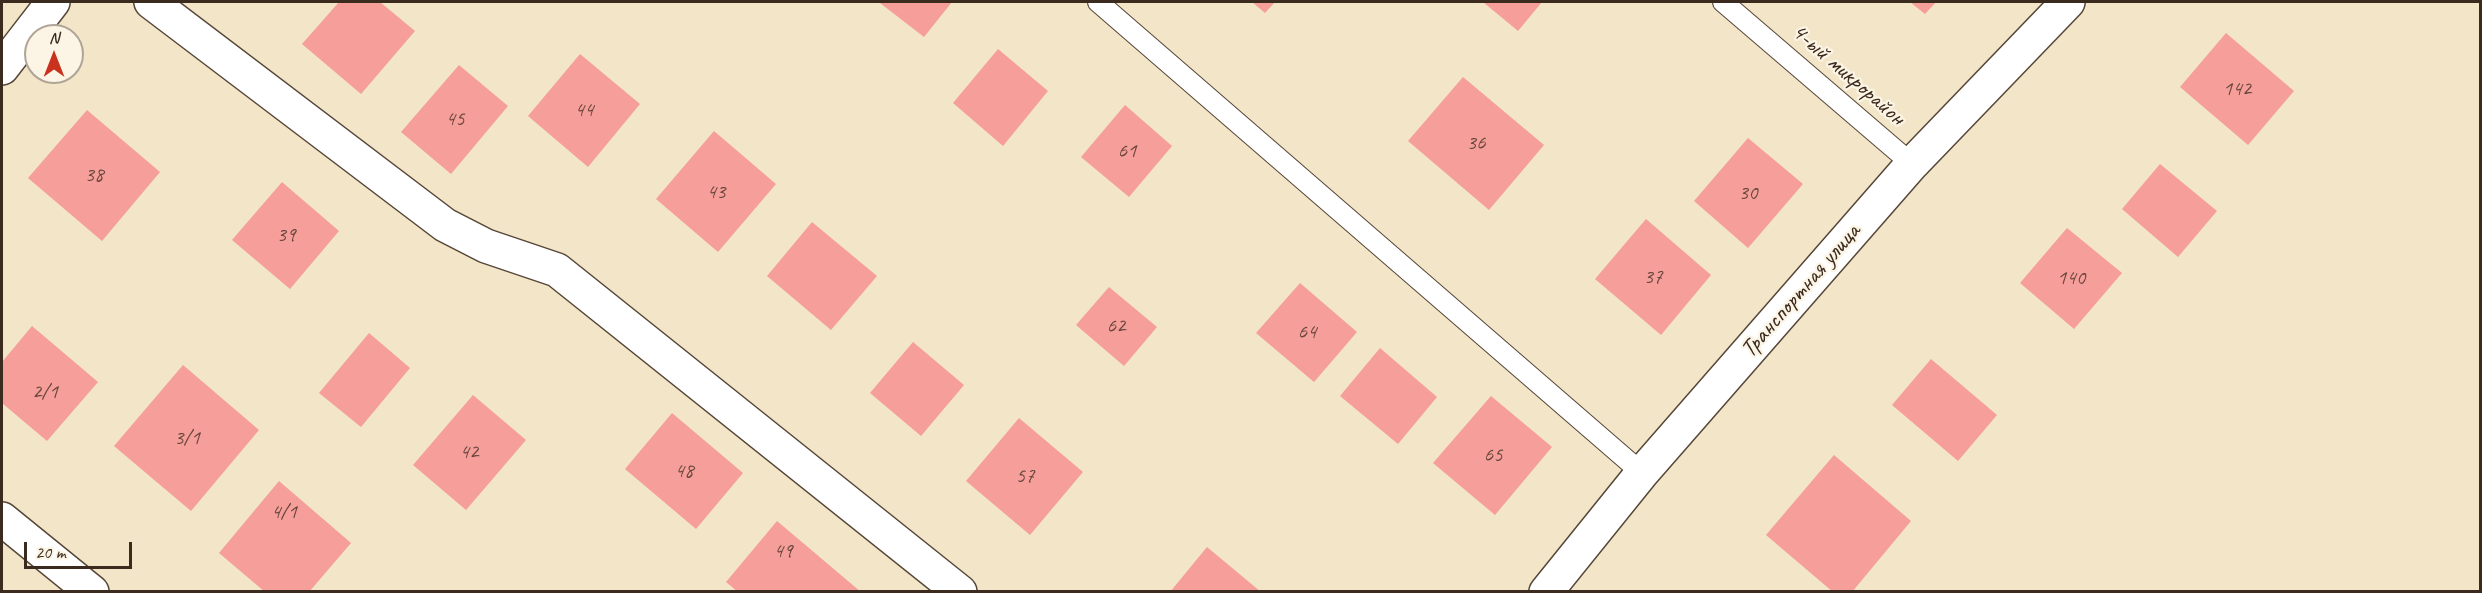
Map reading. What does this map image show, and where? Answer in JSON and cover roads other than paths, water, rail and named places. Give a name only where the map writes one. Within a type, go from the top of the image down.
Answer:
[{"type":"street","points":[[2,68],[53,2]]},
{"type":"street","points":[[151,2],[445,225],[486,246],[557,270],[960,591]]},
{"type":"street","name":"Транспортная улица","points":[[1546,591],[1642,473],[1912,164],[2068,2]]},
{"type":"street","points":[[2,519],[92,591]]},
{"type":"lane","points":[[1098,2],[1642,473]]},
{"type":"lane","name":"4-ый микрорайон","points":[[1723,2],[1912,164]]}]
